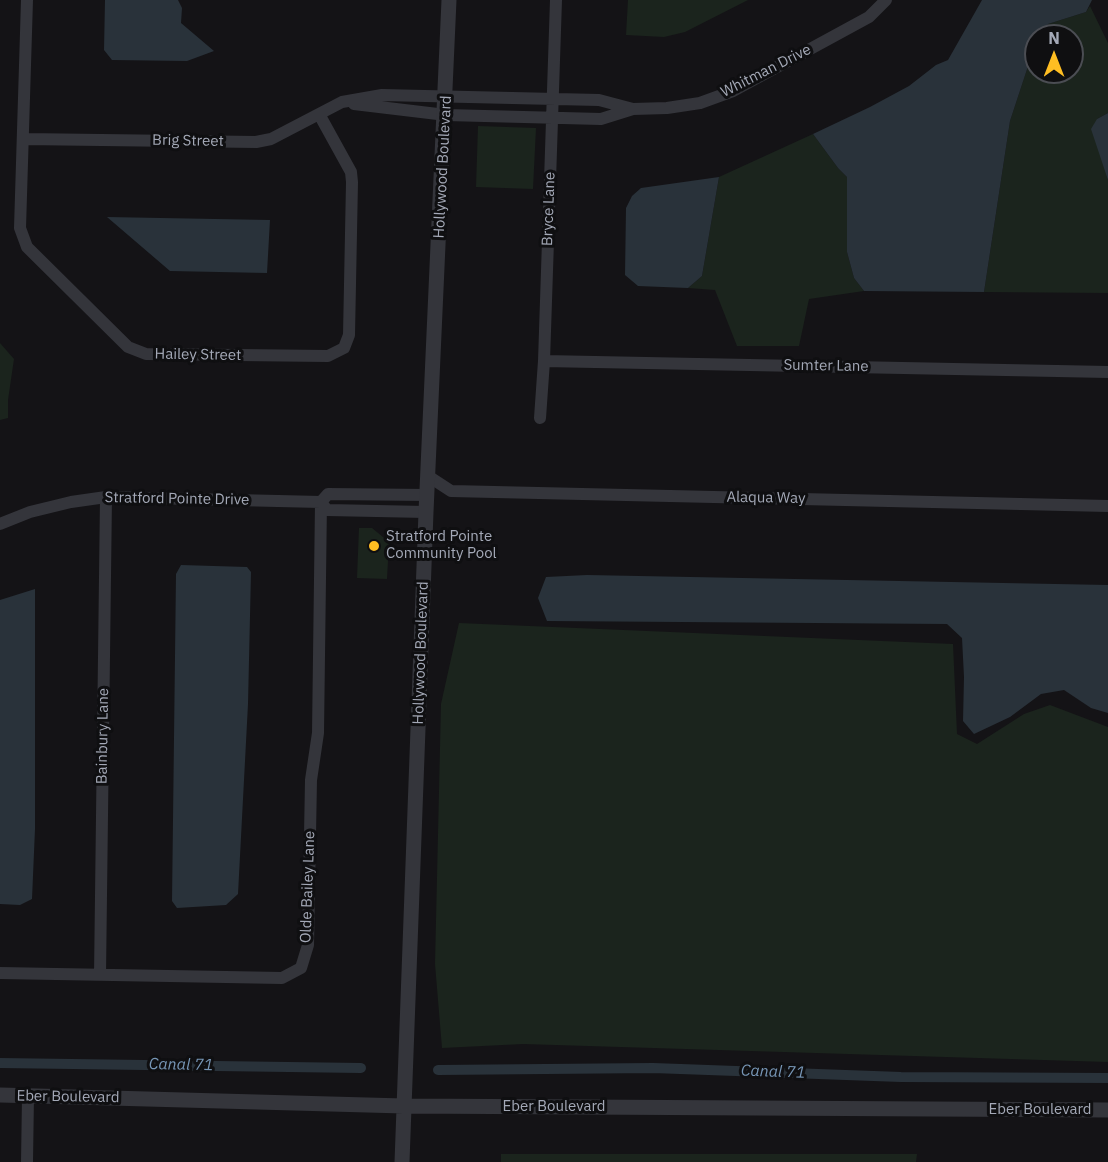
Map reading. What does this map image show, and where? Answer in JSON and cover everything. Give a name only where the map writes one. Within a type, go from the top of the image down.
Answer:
[{"type":"street","name":"Hailey Street","points":[[27,0],[20,228],[27,248],[128,347],[146,354],[328,356],[344,348],[349,335],[351,172],[319,114]]},
{"type":"street","name":"Hollywood Boulevard","points":[[402,1162],[426,512],[450,0]]},
{"type":"street","name":"Bryce Lane","points":[[540,418],[544,361],[556,0]]},
{"type":"street","name":"Whitman Drive","points":[[446,115],[601,119],[633,109],[667,108],[700,103],[733,91],[869,17],[886,0]]},
{"type":"street","name":"Brig Street","points":[[24,139],[256,142],[272,139],[342,102],[382,95],[446,96]]},
{"type":"street","name":"Whitman Drive","points":[[446,96],[600,99],[633,109]]},
{"type":"street","points":[[342,102],[446,115]]},
{"type":"street","name":"Sumter Lane","points":[[544,361],[1108,372]]},
{"type":"street","name":"Alaqua Way","points":[[428,476],[451,491],[1108,506]]},
{"type":"street","points":[[426,512],[327,510],[321,501],[328,494],[428,495]]},
{"type":"street","name":"Stratford Pointe Drive","points":[[0,524],[30,512],[71,502],[106,497],[321,501]]},
{"type":"street","name":"Bainbury Lane","points":[[100,975],[106,497]]},
{"type":"street","name":"Olde Bailey Lane","points":[[0,973],[282,978],[301,968],[308,945],[311,780],[318,732],[321,501]]},
{"type":"street","name":"Eber Boulevard","points":[[0,1095],[404,1106],[1108,1110]]},
{"type":"street","points":[[27,1162],[28,1096]]},
{"type":"shaded area","points":[[105,0],[178,0],[182,8],[181,23],[214,51],[187,61],[112,60],[104,50]]},
{"type":"shaded area","points":[[628,0],[748,0],[685,32],[664,37],[626,35]]},
{"type":"shaded area","points":[[982,0],[1092,0],[1086,12],[1048,24],[1024,24],[1024,78],[1010,121],[984,292],[864,291],[854,278],[847,252],[847,177],[813,134],[909,86],[936,65],[948,60]]},
{"type":"shaded area","points":[[1090,6],[1108,43],[1108,113],[1097,119],[1108,180],[1108,293],[984,292],[1010,121],[1024,78],[1024,84],[1084,84],[1084,24],[1048,24],[1086,12]]},
{"type":"shaded area","points":[[1108,113],[1108,180],[1091,129],[1097,119]]},
{"type":"shaded area","points":[[478,126],[536,128],[533,189],[476,187]]},
{"type":"shaded area","points":[[813,134],[847,177],[847,252],[854,278],[864,291],[809,299],[799,346],[737,346],[715,290],[688,288],[702,276],[719,177]]},
{"type":"shaded area","points":[[719,177],[702,276],[688,288],[638,286],[625,275],[626,208],[632,196],[641,188]]},
{"type":"shaded area","points":[[107,217],[270,220],[267,273],[170,271]]},
{"type":"shaded area","points":[[0,343],[14,359],[8,400],[8,418],[0,420]]},
{"type":"shaded area","points":[[359,528],[372,528],[389,542],[387,579],[357,578]]},
{"type":"shaded area","points":[[181,565],[247,567],[251,572],[248,704],[238,894],[226,905],[177,908],[172,901],[176,574]]},
{"type":"shaded area","points":[[587,575],[1108,585],[1108,713],[1091,708],[1064,690],[1041,694],[1010,717],[974,734],[963,721],[962,638],[947,624],[547,621],[538,598],[546,577]]},
{"type":"shaded area","points":[[35,589],[35,829],[32,899],[20,905],[0,904],[0,600]]},
{"type":"shaded area","points":[[459,623],[953,644],[957,734],[977,744],[1024,714],[1050,705],[1108,727],[1108,1062],[523,1044],[442,1048],[435,964],[441,704]]},
{"type":"shaded area","points":[[501,1154],[917,1154],[916,1162],[501,1162]]},
{"type":"waterway","name":"Canal 71","points":[[0,1063],[361,1068]]},
{"type":"waterway","name":"Canal 71","points":[[438,1070],[653,1068],[901,1077],[1108,1078]]},
{"type":"place","name":"Stratford Pointe Community Pool","points":[[374,546]]}]
